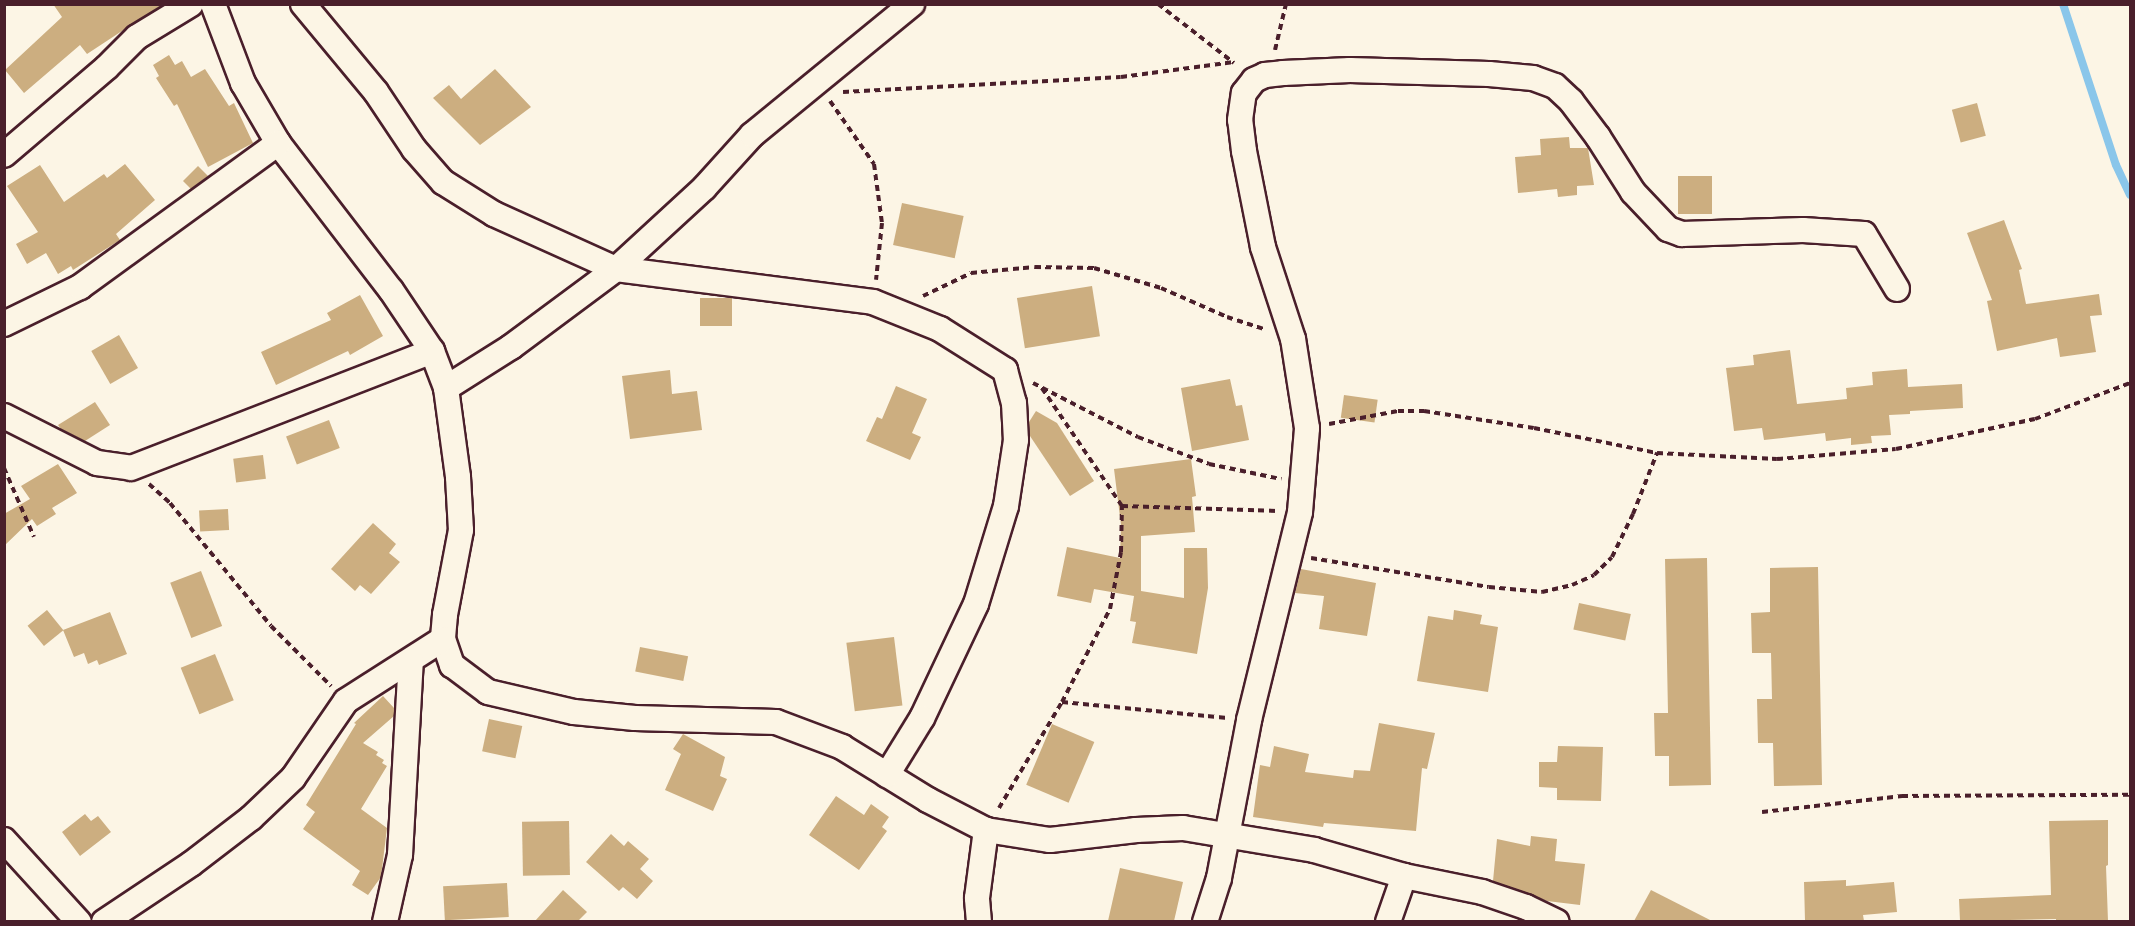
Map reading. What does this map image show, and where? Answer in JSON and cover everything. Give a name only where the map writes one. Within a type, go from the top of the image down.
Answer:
[{"type":"street","points":[[4,156],[107,67],[137,37],[191,4]]},
{"type":"street","points":[[213,4],[243,83],[278,142],[391,290],[432,351],[446,388],[458,477],[460,530],[443,639],[452,665],[488,692],[574,712],[635,718],[776,722],[842,747],[986,830],[1050,840],[1183,828],[1314,850],[1404,876],[1482,892],[1526,907],[1557,921]]},
{"type":"street","points":[[303,4],[376,92],[414,148],[443,182],[494,214],[616,269],[873,302],[949,334],[1005,370],[1014,403],[1016,440],[1006,506],[976,604],[922,718],[887,775]]},
{"type":"street","points":[[446,388],[511,347],[616,269],[704,188],[752,135],[912,4]]},
{"type":"street","points":[[1205,921],[1219,878],[1249,720],[1300,512],[1308,428],[1293,339],[1263,247],[1244,151],[1240,120],[1244,93],[1259,77],[1350,70],[1479,73],[1533,78],[1555,86],[1571,101],[1598,137],[1633,192],[1668,229],[1682,234],[1803,230],[1864,234],[1897,289]]},
{"type":"street","points":[[4,324],[80,287],[278,142]]},
{"type":"street","points":[[4,416],[97,463],[131,468],[432,351]]},
{"type":"street","points":[[104,921],[190,864],[251,818],[293,778],[346,701],[443,639]]},
{"type":"street","points":[[385,921],[400,855],[411,661]]},
{"type":"street","points":[[979,921],[977,898],[986,830]]},
{"type":"street","points":[[4,840],[79,921]]},
{"type":"street","points":[[1388,921],[1404,876]]},
{"type":"path","points":[[1158,4],[1234,62],[1259,77],[1277,44],[1286,4]]},
{"type":"path","points":[[800,94],[1121,77],[1234,62]]},
{"type":"path","points":[[825,93],[874,164],[882,223],[873,302]]},
{"type":"path","points":[[895,310],[970,273],[1035,267],[1094,268],[1161,288],[1227,317],[1293,339]]},
{"type":"path","points":[[1005,370],[1138,437],[1209,464],[1304,483]]},
{"type":"path","points":[[1308,428],[1398,411],[1424,411],[1534,428],[1657,453],[1777,459],[1896,449],[2035,419],[2130,382]]},
{"type":"path","points":[[986,830],[1062,702],[1110,609],[1121,552],[1122,506],[1041,387]]},
{"type":"path","points":[[1290,555],[1489,587],[1542,592],[1572,585],[1594,575],[1612,557],[1633,514],[1657,453]]},
{"type":"path","points":[[4,468],[34,537]]},
{"type":"path","points":[[131,468],[170,503],[271,626],[346,701]]},
{"type":"path","points":[[1122,506],[1300,512]]},
{"type":"path","points":[[1062,702],[1249,720]]},
{"type":"path","points":[[1762,812],[1902,796],[2130,795]]},
{"type":"building","points":[[53,4],[163,4],[87,54],[80,45],[24,93],[5,70],[62,17]]},
{"type":"building","points":[[169,55],[175,65],[182,61],[191,77],[205,69],[229,106],[234,103],[253,143],[208,167],[177,104],[174,106],[156,78],[159,76],[153,65]]},
{"type":"building","points":[[495,69],[531,107],[480,145],[433,98],[449,85],[461,99]]},
{"type":"building","points":[[1977,103],[1986,136],[1961,143],[1952,110]]},
{"type":"building","points":[[1569,137],[1570,148],[1588,148],[1594,185],[1577,186],[1577,195],[1558,197],[1557,189],[1518,193],[1515,157],[1541,155],[1540,139]]},
{"type":"building","points":[[125,164],[155,200],[116,234],[120,240],[73,270],[71,266],[58,274],[46,253],[27,264],[16,244],[38,232],[7,186],[40,165],[64,202],[104,174],[107,178]]},
{"type":"building","points":[[198,166],[208,176],[191,189],[183,181]]},
{"type":"building","points":[[1678,176],[1712,176],[1712,214],[1678,214]]},
{"type":"building","points":[[902,203],[964,216],[955,258],[893,245]]},
{"type":"building","points":[[2004,220],[2022,269],[2019,270],[2026,304],[2099,294],[2102,315],[2090,316],[2096,352],[2060,357],[2057,338],[1997,351],[1987,301],[1992,300],[1967,233]]},
{"type":"building","points":[[1092,286],[1100,336],[1025,348],[1017,298]]},
{"type":"building","points":[[360,295],[383,336],[350,355],[348,351],[276,385],[261,352],[331,320],[327,313]]},
{"type":"building","points":[[700,298],[732,298],[732,326],[700,326]]},
{"type":"building","points":[[119,335],[138,368],[110,384],[91,351]]},
{"type":"building","points":[[1790,350],[1797,404],[1847,399],[1846,388],[1873,385],[1872,372],[1907,369],[1908,387],[1962,384],[1963,408],[1910,411],[1910,414],[1889,415],[1891,435],[1871,436],[1872,443],[1851,445],[1851,438],[1826,441],[1825,433],[1764,440],[1762,428],[1734,431],[1726,368],[1754,365],[1753,355]]},
{"type":"building","points":[[670,370],[672,394],[697,391],[702,430],[630,439],[622,376]]},
{"type":"building","points":[[1230,379],[1236,406],[1242,405],[1249,440],[1192,451],[1181,388]]},
{"type":"building","points":[[896,386],[927,399],[912,433],[921,437],[910,460],[866,441],[877,417],[882,419]]},
{"type":"building","points":[[1344,395],[1378,400],[1374,423],[1341,418]]},
{"type":"building","points":[[95,402],[110,425],[85,441],[61,429],[58,425]]},
{"type":"building","points":[[1036,411],[1057,423],[1094,481],[1070,496],[1030,436],[1029,422]]},
{"type":"building","points":[[329,420],[340,448],[297,464],[286,436]]},
{"type":"building","points":[[263,455],[266,479],[236,482],[233,459]]},
{"type":"building","points":[[1191,459],[1196,496],[1192,497],[1195,532],[1141,536],[1141,591],[1184,598],[1184,548],[1207,548],[1208,588],[1197,654],[1132,643],[1136,622],[1130,621],[1134,596],[1094,589],[1091,603],[1057,596],[1067,547],[1120,558],[1121,525],[1114,469]]},
{"type":"building","points":[[58,464],[77,493],[52,508],[56,514],[37,526],[32,519],[4,546],[4,514],[30,499],[21,486]]},
{"type":"building","points":[[228,509],[229,530],[200,531],[199,511]]},
{"type":"building","points":[[373,523],[396,544],[389,553],[400,562],[371,594],[360,585],[355,591],[331,569]]},
{"type":"building","points":[[1707,558],[1711,785],[1669,786],[1669,756],[1655,756],[1654,713],[1668,713],[1665,559]]},
{"type":"building","points":[[1818,567],[1822,785],[1774,786],[1773,743],[1758,743],[1757,699],[1772,699],[1771,653],[1752,653],[1751,613],[1770,612],[1770,568]]},
{"type":"building","points":[[1301,569],[1376,583],[1367,636],[1319,629],[1324,596],[1295,593]]},
{"type":"building","points":[[201,571],[222,626],[191,638],[170,583]]},
{"type":"building","points":[[1579,603],[1631,614],[1625,640],[1573,629]]},
{"type":"building","points":[[47,610],[63,630],[44,646],[28,626]]},
{"type":"building","points":[[1454,610],[1482,615],[1480,624],[1498,627],[1488,692],[1417,681],[1428,616],[1453,620]]},
{"type":"building","points":[[110,612],[127,654],[99,665],[97,660],[88,664],[84,653],[74,657],[63,630]]},
{"type":"building","points":[[894,637],[902,705],[855,711],[846,643]]},
{"type":"building","points":[[640,647],[688,656],[683,681],[635,672]]},
{"type":"building","points":[[215,654],[234,700],[199,714],[181,668]]},
{"type":"building","points":[[383,696],[394,708],[394,716],[363,743],[378,752],[376,755],[384,760],[382,763],[387,766],[361,809],[387,828],[381,877],[368,895],[352,885],[360,871],[303,829],[315,812],[306,805],[356,724],[354,723]]},
{"type":"building","points":[[489,719],[522,726],[515,758],[482,751]]},
{"type":"building","points":[[1379,723],[1435,733],[1427,769],[1422,768],[1416,831],[1324,823],[1323,827],[1253,817],[1260,765],[1270,767],[1274,746],[1309,754],[1305,772],[1353,778],[1354,770],[1370,771]]},
{"type":"building","points":[[1052,724],[1094,742],[1069,803],[1026,785]]},
{"type":"building","points":[[683,734],[725,757],[720,776],[727,779],[713,811],[665,790],[681,754],[673,749]]},
{"type":"building","points":[[1558,746],[1603,747],[1601,801],[1557,800],[1557,788],[1539,787],[1539,762],[1557,762]]},
{"type":"building","points":[[836,796],[864,815],[871,804],[889,817],[882,827],[887,831],[859,870],[809,835]]},
{"type":"building","points":[[85,814],[91,821],[98,816],[111,832],[80,856],[62,832]]},
{"type":"building","points":[[2108,820],[2108,865],[2106,866],[2108,921],[2056,921],[2056,919],[1960,921],[1959,899],[2051,895],[2049,821]]},
{"type":"building","points":[[569,821],[570,875],[523,876],[522,822]]},
{"type":"building","points":[[611,834],[624,846],[628,841],[649,859],[640,869],[653,881],[637,899],[623,887],[619,891],[586,862]]},
{"type":"building","points":[[1531,836],[1557,839],[1555,861],[1585,864],[1580,905],[1547,901],[1493,881],[1497,839],[1530,846]]},
{"type":"building","points":[[1120,868],[1183,882],[1174,921],[1108,921]]},
{"type":"building","points":[[1846,880],[1846,886],[1894,882],[1897,912],[1863,915],[1864,921],[1805,921],[1804,882]]},
{"type":"building","points":[[507,883],[509,917],[445,920],[443,886]]},
{"type":"building","points":[[563,890],[587,912],[578,921],[535,921]]},
{"type":"building","points":[[1651,890],[1712,921],[1634,921]]},
{"type":"waterway","points":[[2063,4],[2116,165],[2130,195]]}]
